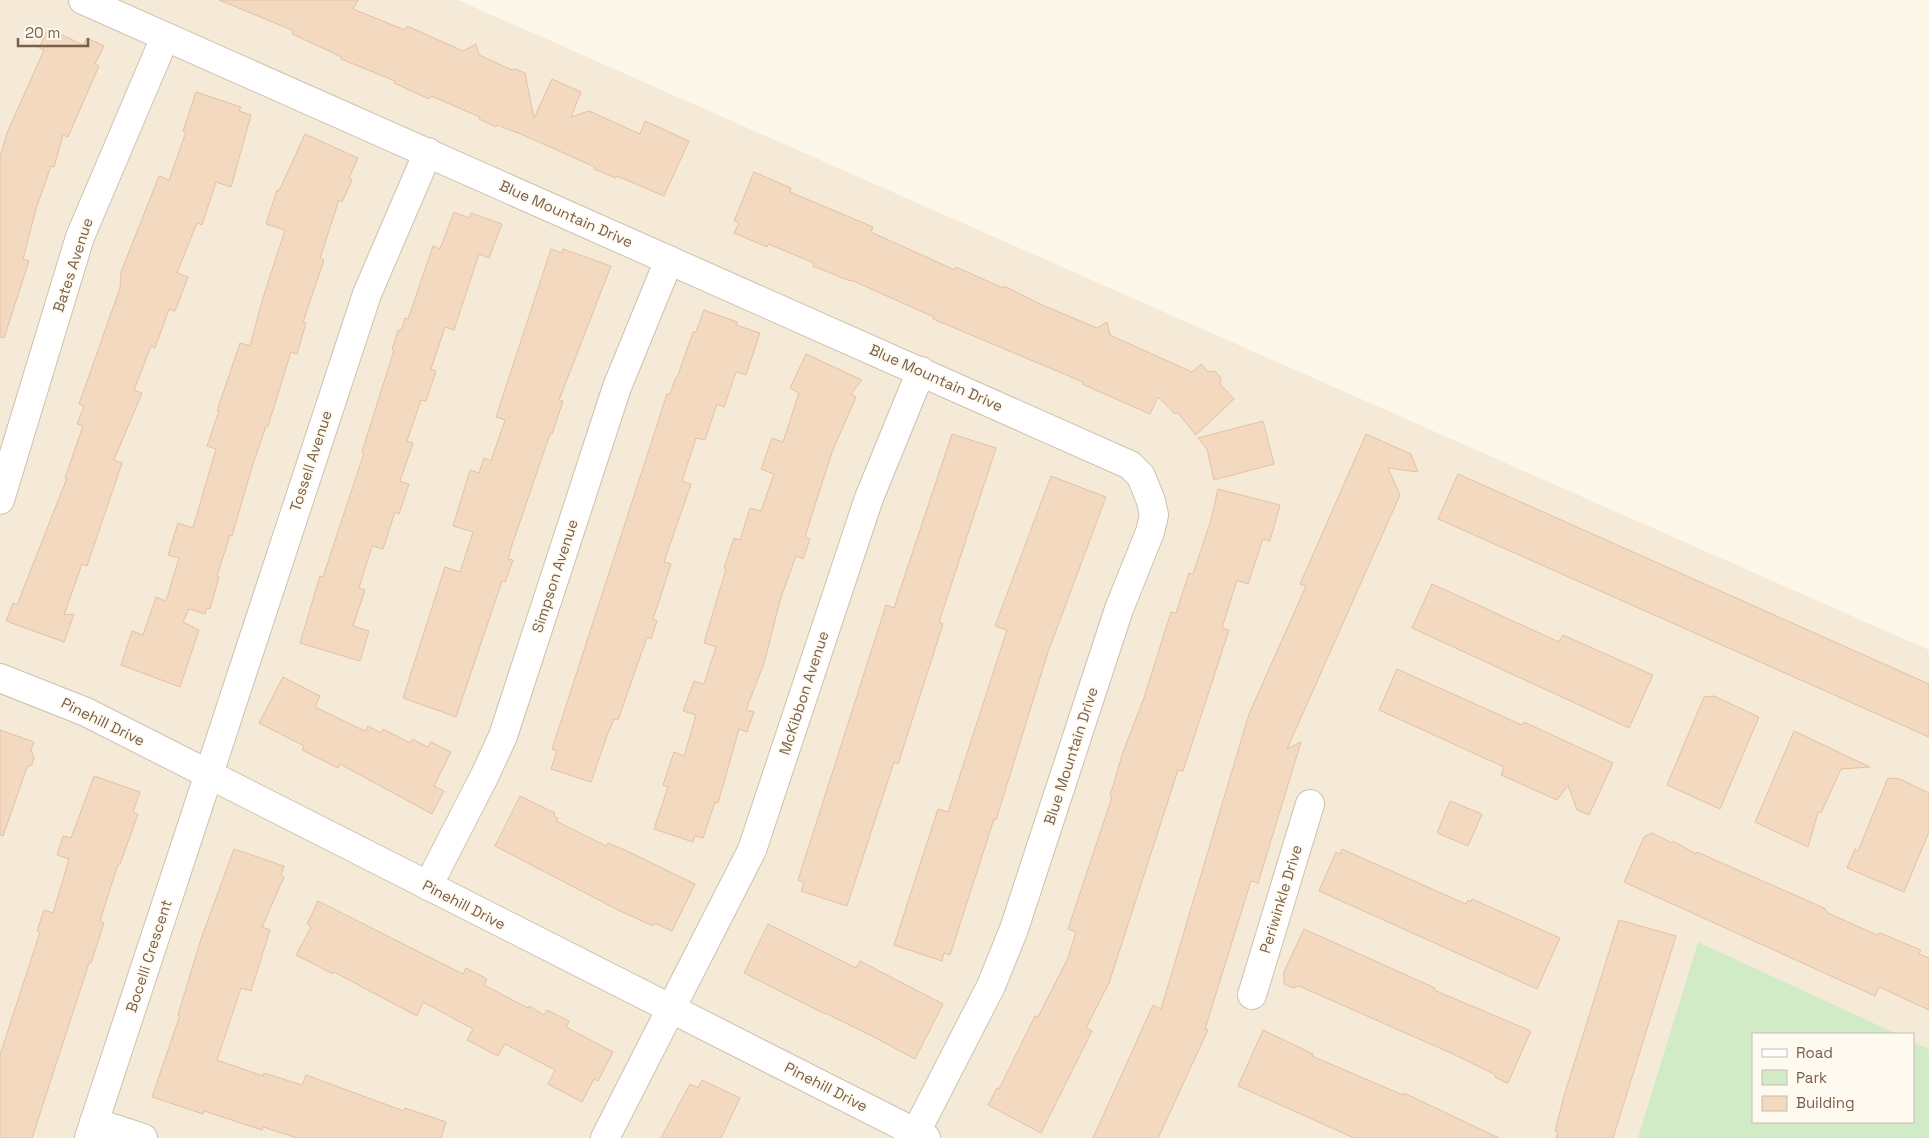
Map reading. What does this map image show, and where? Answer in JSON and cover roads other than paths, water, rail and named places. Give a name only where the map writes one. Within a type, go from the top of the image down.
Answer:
[{"type":"street","name":"Blue Mountain Drive","points":[[83,0],[1130,465],[1141,476],[1147,488],[1154,515],[1150,532],[1119,609],[1014,929],[991,986],[918,1136]]},
{"type":"street","name":"Bates Avenue","points":[[0,500],[80,237],[164,36]]},
{"type":"street","name":"Tossell Avenue","points":[[208,775],[367,294],[428,152]]},
{"type":"street","name":"Simpson Avenue","points":[[428,886],[485,775],[502,736],[617,387],[669,260]]},
{"type":"street","name":"McKibbon Avenue","points":[[670,1008],[752,850],[868,498],[921,371]]},
{"type":"street","name":"Pinehill Drive","points":[[0,678],[86,712],[918,1136]]},
{"type":"street","name":"Bocelli Crescent","points":[[91,1130],[208,775]]},
{"type":"street","name":"Periwinkle Drive","points":[[1252,995],[1310,804]]},
{"type":"street","points":[[606,1138],[670,1008]]},
{"type":"street","points":[[91,1130],[143,1138]]}]
